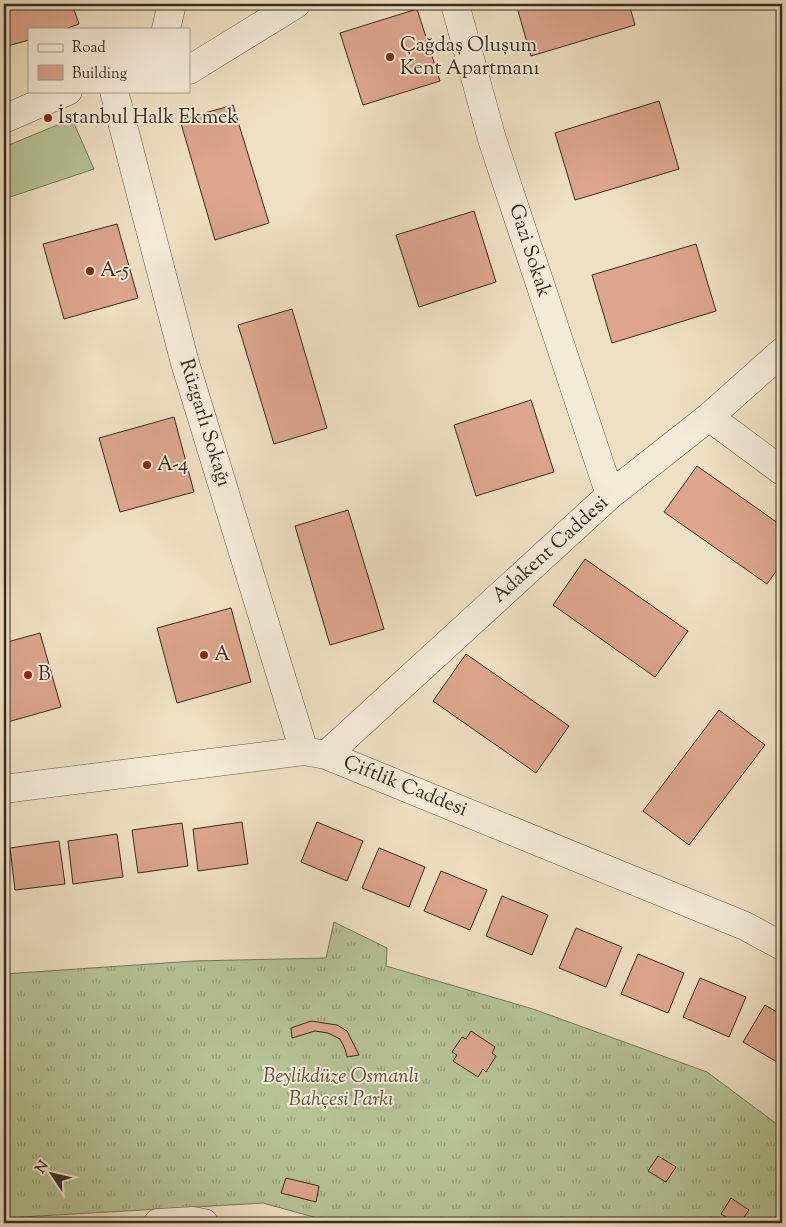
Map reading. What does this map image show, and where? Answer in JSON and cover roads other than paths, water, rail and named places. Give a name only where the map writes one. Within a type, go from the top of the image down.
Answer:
[{"type":"street","points":[[166,28],[172,4]]},
{"type":"street","points":[[190,69],[296,4]]},
{"type":"street","name":"Gazi Sokak","points":[[455,4],[492,139],[610,495]]},
{"type":"street","points":[[4,119],[66,92]]},
{"type":"street","name":"Rüzgarlı Sokağı","points":[[114,92],[185,363],[315,753]]},
{"type":"street","name":"Adakent Caddesi","points":[[315,753],[610,495],[709,417],[782,352]]},
{"type":"street","points":[[709,417],[782,471]]},
{"type":"street","name":"Çiftlik Caddesi","points":[[4,789],[315,753],[745,926],[782,946]]},
{"type":"street","points":[[158,1223],[193,1221],[204,1223]]},
{"type":"place","name":"Çağdaş Oluşum Kent Apartmanı","points":[[390,57]]},
{"type":"place","name":"İstanbul Halk Ekmek","points":[[48,118]]},
{"type":"place","name":"A-5","points":[[90,271]]},
{"type":"place","name":"A-4","points":[[147,465]]},
{"type":"place","name":"A","points":[[204,655]]},
{"type":"place","name":"B","points":[[28,675]]},
{"type":"park label","name":"Beylikdüze Osmanlı Bahçesi Parkı","points":[[341,1088]]}]
